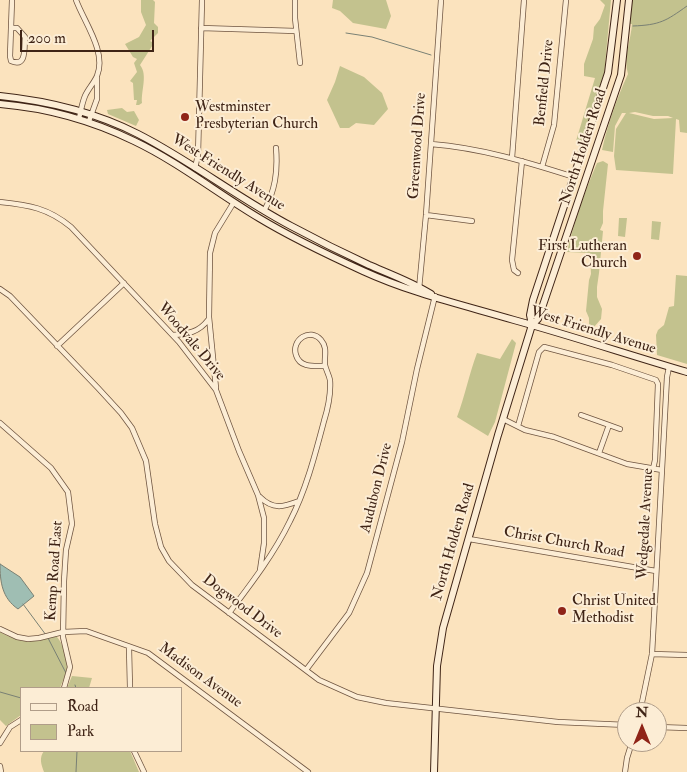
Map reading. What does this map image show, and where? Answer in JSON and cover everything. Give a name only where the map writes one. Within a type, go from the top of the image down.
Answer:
[{"type":"main road","name":"North Holden Road","points":[[532,325],[530,315],[533,300],[608,73],[617,0]]},
{"type":"main road","name":"North Holden Road","points":[[434,772],[437,666],[446,613],[532,325],[538,319],[543,306],[621,75],[628,0]]},
{"type":"main road","name":"West Friendly Avenue","points":[[0,96],[46,102],[92,114],[137,134],[264,211],[418,290]]},
{"type":"main road","name":"West Friendly Avenue","points":[[0,104],[44,110],[79,118],[134,141],[289,234],[364,272],[435,296],[687,372]]},
{"type":"street","points":[[11,28],[16,28],[25,37],[24,59],[21,62],[15,63],[10,61],[10,56],[11,28],[12,0]]},
{"type":"street","points":[[76,0],[99,56],[100,68],[97,78],[97,99],[89,122]]},
{"type":"street","points":[[191,174],[195,168],[198,155],[202,0]]},
{"type":"street","points":[[296,0],[296,31],[300,63]]},
{"type":"street","name":"Greenwood Drive","points":[[418,290],[426,215],[441,0]]},
{"type":"street","points":[[512,158],[524,0]]},
{"type":"street","name":"Benfield Drive","points":[[542,167],[554,125],[566,0]]},
{"type":"street","points":[[201,28],[296,31]]},
{"type":"street","points":[[79,118],[85,96],[97,78]]},
{"type":"street","points":[[431,144],[482,150],[574,177]]},
{"type":"street","points":[[264,211],[276,181],[276,148]]},
{"type":"street","points":[[518,273],[514,270],[512,260],[522,161]]},
{"type":"street","name":"Woodvale Drive","points":[[0,202],[33,206],[59,217],[72,228],[172,335],[216,390],[258,496],[264,518],[264,542],[260,570]]},
{"type":"street","points":[[216,390],[209,319],[210,253],[215,233],[234,202]]},
{"type":"street","points":[[426,215],[472,221]]},
{"type":"street","points":[[57,346],[124,283]]},
{"type":"street","name":"Dogwood Drive","points":[[0,290],[10,296],[121,413],[132,428],[146,461],[158,538],[169,561],[192,585],[319,680],[357,697],[386,703],[558,722],[617,725]]},
{"type":"street","name":"Audubon Drive","points":[[306,670],[349,613],[367,573],[402,442],[416,369],[435,296]]},
{"type":"street","points":[[172,335],[194,332],[209,319]]},
{"type":"street","points":[[229,613],[277,546],[291,520],[309,477],[327,412],[330,381],[325,366],[325,348],[320,338],[308,335],[299,339],[295,352],[299,361],[307,365],[325,366]]},
{"type":"street","points":[[518,426],[539,352],[544,346],[612,365],[656,380],[658,384],[653,469]]},
{"type":"street","name":"Wedgedale Avenue","points":[[642,702],[652,654],[669,367]]},
{"type":"street","points":[[581,415],[620,429]]},
{"type":"street","points":[[503,419],[525,430],[554,437],[627,464],[662,470]]},
{"type":"street","name":"Kemp Road East","points":[[0,423],[51,468],[68,492],[72,524],[66,550],[63,632],[70,667],[64,687]]},
{"type":"street","points":[[599,453],[609,425]]},
{"type":"street","points":[[258,496],[266,503],[277,506],[286,506],[299,501]]},
{"type":"street","name":"Christ Church Road","points":[[469,539],[656,571]]},
{"type":"street","name":"Madison Avenue","points":[[0,629],[17,637],[28,639],[63,632],[86,631],[129,648],[148,653],[308,772]]},
{"type":"street","points":[[129,648],[130,687]]},
{"type":"street","points":[[652,654],[687,655]]},
{"type":"street","points":[[0,743],[10,727],[20,721]]},
{"type":"street","points":[[667,727],[687,728]]},
{"type":"street","points":[[134,752],[144,772]]},
{"type":"street","points":[[625,772],[628,752]]},
{"type":"street","points":[[0,766],[1,772]]},
{"type":"green space","points":[[141,0],[153,0],[155,2],[154,23],[158,27],[158,33],[150,41],[154,43],[140,65],[144,73],[142,103],[136,105],[137,100],[134,100],[133,83],[130,81],[137,72],[134,63],[137,59],[133,57],[125,44],[139,37],[146,25],[141,12]]},
{"type":"green space","points":[[333,0],[386,0],[391,16],[386,29],[353,23],[340,11],[332,8]]},
{"type":"green space","points":[[600,0],[611,0],[604,76],[585,134],[579,146],[576,141],[595,78],[584,76],[584,64],[593,39],[594,27],[600,19],[605,5]]},
{"type":"green space","points":[[632,0],[687,0],[687,133],[680,132],[679,120],[676,119],[673,174],[616,170],[614,156],[616,129],[626,113],[622,113],[615,126],[613,152],[602,150],[613,111],[628,74],[627,55],[632,24],[629,24]],"holes":[[[635,112],[673,118],[654,119],[629,113]]]},
{"type":"green space","points":[[340,66],[364,77],[382,93],[388,109],[374,125],[356,123],[349,128],[340,128],[327,100]]},
{"type":"green space","points":[[122,108],[127,112],[134,111],[139,120],[136,126],[108,114],[107,110]]},
{"type":"green space","points":[[603,161],[608,164],[603,223],[600,230],[603,231],[597,287],[597,297],[602,309],[601,319],[594,327],[589,326],[589,318],[586,311],[591,274],[590,253],[567,252],[576,218],[588,185],[597,163]]},
{"type":"green space","points":[[619,218],[627,218],[625,237],[618,236]]},
{"type":"green space","points":[[652,221],[661,222],[659,240],[651,239]]},
{"type":"green space","points":[[676,275],[687,276],[687,364],[657,355],[656,335],[658,330],[664,325],[669,307],[674,306]]},
{"type":"green space","points":[[512,339],[516,343],[495,422],[488,436],[457,417],[477,353],[500,359]]},
{"type":"green space","points":[[0,632],[15,639],[27,641],[56,636],[63,646],[67,664],[66,673],[60,687],[20,687],[20,716],[6,726],[0,720]]},
{"type":"green space","points":[[72,676],[92,678],[89,687],[67,687]]},
{"type":"green space","points":[[43,752],[130,752],[139,772],[44,772],[41,756]]},
{"type":"water","points":[[0,564],[20,577],[34,596],[18,609],[5,595]]},
{"type":"waterway","points":[[633,26],[650,25],[662,21],[687,6]]},
{"type":"waterway","points":[[346,33],[372,37],[431,55]]},
{"type":"waterway","points":[[23,604],[46,635]]},
{"type":"waterway","points":[[48,638],[66,673]]},
{"type":"waterway","points":[[0,692],[20,698]]},
{"type":"waterway","points":[[76,772],[77,752]]},
{"type":"place","name":"Westminster Presbyterian Church","points":[[185,117]]},
{"type":"place","name":"First Lutheran Church","points":[[637,256]]},
{"type":"place","name":"Christ United Methodist","points":[[562,611]]}]
